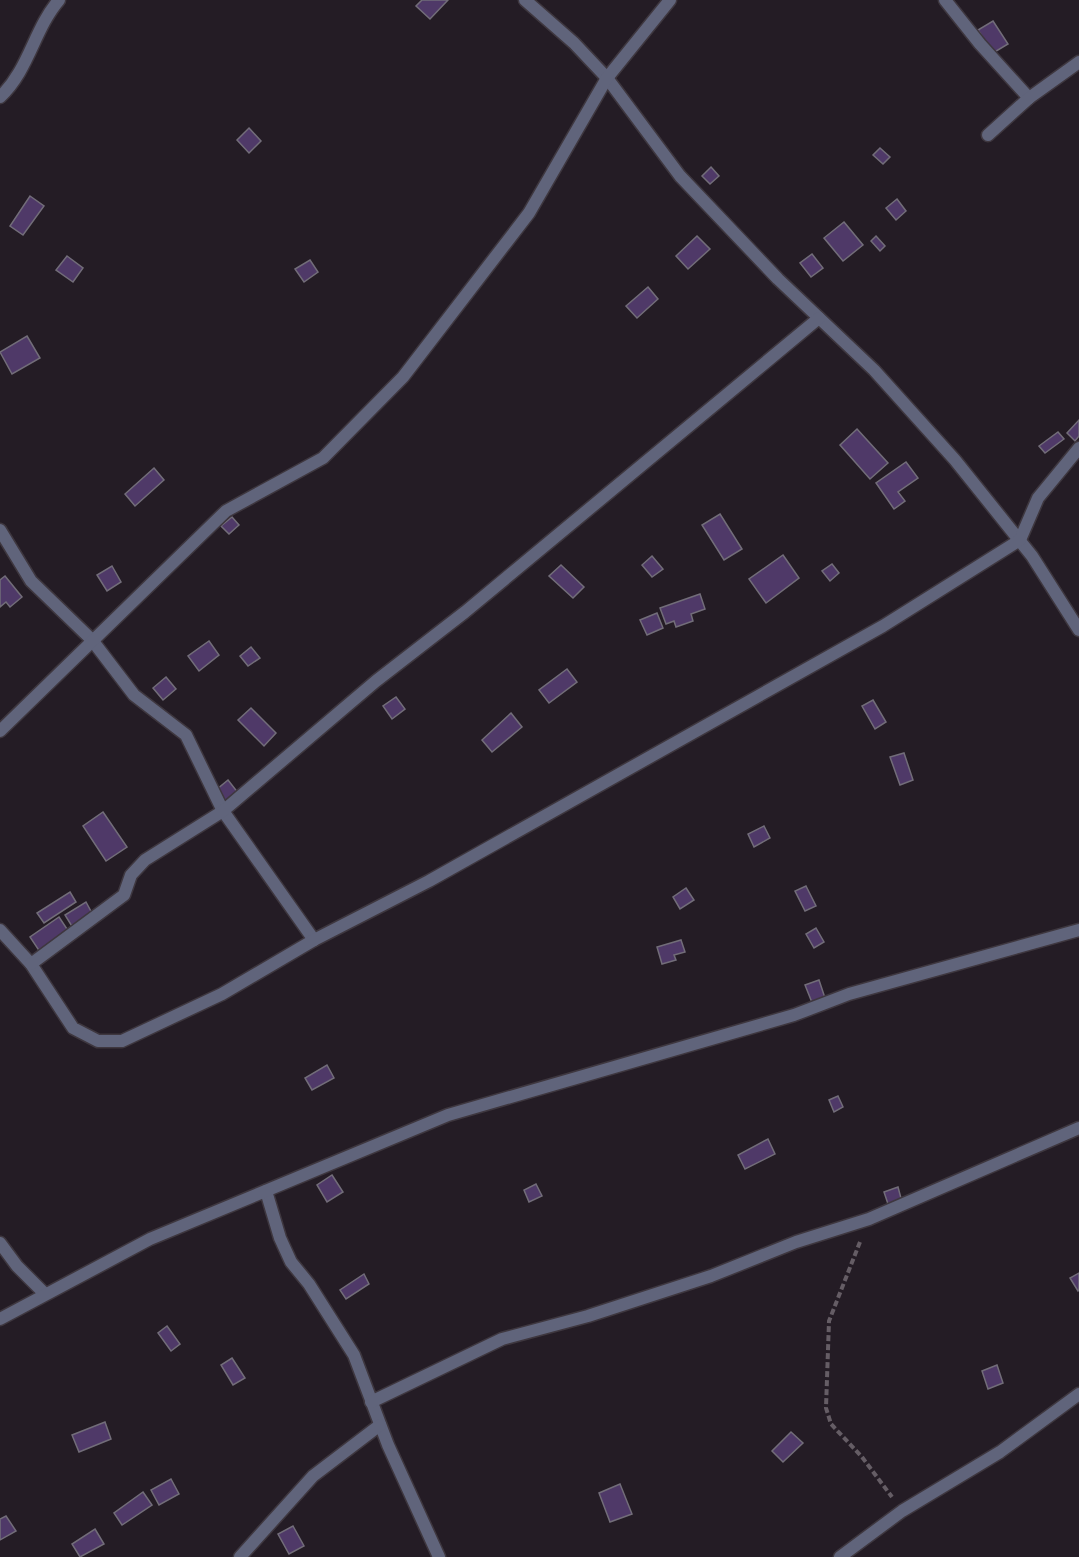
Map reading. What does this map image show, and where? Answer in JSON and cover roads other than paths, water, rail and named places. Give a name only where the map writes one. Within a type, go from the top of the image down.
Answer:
[{"type":"street","points":[[0,97],[19,74],[47,15],[59,0]]},
{"type":"street","points":[[525,0],[574,43],[608,78],[680,176],[888,387],[955,460],[1020,540],[1079,630]]},
{"type":"street","points":[[0,731],[226,511],[323,458],[403,377],[529,213],[608,78],[670,0]]},
{"type":"street","points":[[945,0],[980,44],[1029,98]]},
{"type":"street","points":[[988,135],[1029,98],[1079,62]]},
{"type":"street","points":[[31,964],[124,895],[131,875],[145,860],[223,811],[376,681],[465,612],[819,318]]},
{"type":"street","points":[[0,930],[31,964],[73,1028],[98,1041],[122,1041],[222,994],[314,940],[429,881],[883,626],[1020,540],[1038,498],[1079,448]]},
{"type":"street","points":[[0,531],[31,581],[92,640],[134,695],[186,735],[223,811],[314,940]]},
{"type":"street","points":[[0,1319],[150,1239],[448,1115],[794,1015],[849,994],[1079,930]]},
{"type":"street","points":[[370,1402],[502,1339],[588,1316],[711,1276],[796,1242],[869,1219],[1079,1128]]},
{"type":"street","points":[[266,1191],[280,1238],[291,1262],[309,1284],[354,1355],[370,1402],[439,1557]]},
{"type":"street","points":[[0,1244],[16,1266],[45,1294]]},
{"type":"street","points":[[840,1557],[902,1511],[1000,1452],[1079,1394]]},
{"type":"street","points":[[240,1557],[313,1476],[380,1425]]}]
